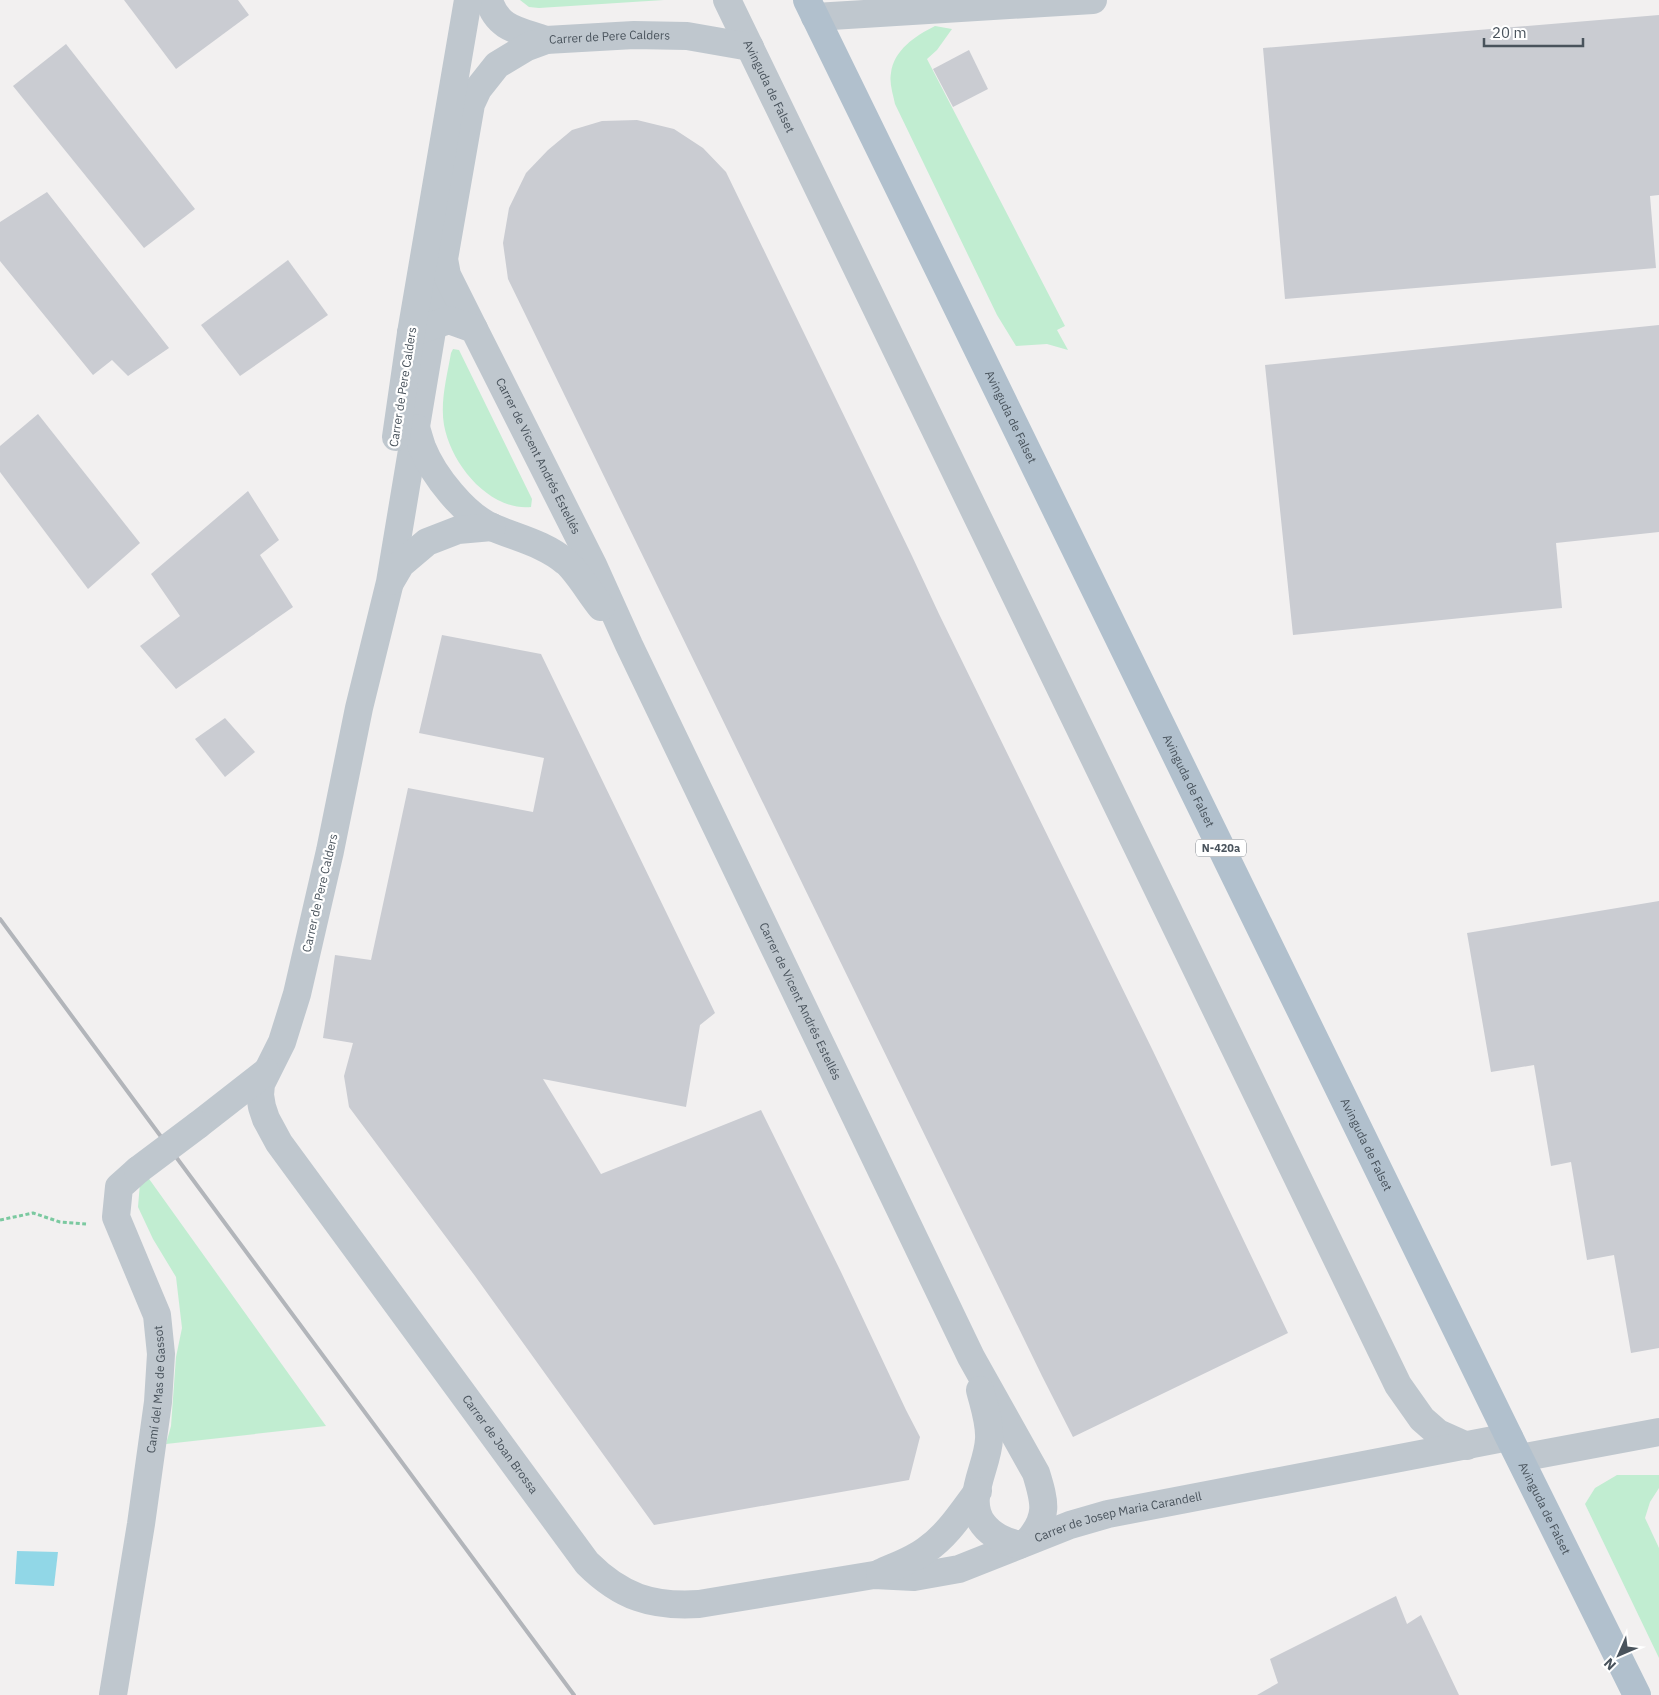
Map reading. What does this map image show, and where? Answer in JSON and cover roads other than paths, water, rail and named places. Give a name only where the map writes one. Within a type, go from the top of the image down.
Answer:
[{"type":"main road","name":"Avinguda de Falset","points":[[811,8],[1514,1448],[1637,1695]]},
{"type":"street","name":"Carrer de Pere Calders","points":[[359,708],[366,632],[418,337],[456,67],[468,0]]},
{"type":"street","points":[[489,0],[494,14],[503,24],[514,30],[546,40]]},
{"type":"street","name":"Avinguda de Falset","points":[[727,0],[1398,1385],[1422,1419],[1438,1433],[1467,1446]]},
{"type":"street","points":[[811,8],[1093,0]]},
{"type":"street","name":"Carrer de Pere Calders","points":[[266,1072],[282,1042],[297,994],[330,851],[359,708],[390,582],[416,428],[418,337],[444,259],[471,104],[478,89],[498,65],[527,47],[546,40],[634,35],[687,36],[750,47]]},
{"type":"street","name":"Carrer de Pere Calders","points":[[444,259],[447,275],[474,329]]},
{"type":"street","points":[[418,337],[449,320],[474,329]]},
{"type":"street","name":"Carrer de Vicent Andrés Estellés","points":[[474,329],[593,565],[628,645],[972,1356],[1036,1473],[1044,1504],[1042,1520],[1036,1532],[1023,1543],[1007,1542],[987,1530],[977,1514],[976,1500],[978,1487],[987,1455],[989,1439],[988,1422],[972,1356]]},
{"type":"street","name":"Carrer de Vicent Andrés Estellés","points":[[418,337],[413,415],[422,447],[438,476],[468,511],[492,527],[540,545],[566,562],[628,645]]},
{"type":"street","name":"Carrer de Pere Calders","points":[[390,582],[401,564],[427,542],[458,530],[492,527]]},
{"type":"street","name":"Camí del Mas de Gassot","points":[[113,1695],[143,1514],[158,1402],[161,1354],[158,1315],[116,1217],[119,1187],[138,1170],[266,1072]]},
{"type":"street","name":"Carrer de Joan Brossa","points":[[266,1072],[261,1084],[262,1107],[266,1119],[279,1143],[577,1549],[598,1573],[623,1591],[645,1600],[677,1605],[699,1604],[874,1575]]},
{"type":"street","name":"Carrer de Josep Maria Carandell","points":[[874,1575],[914,1577],[934,1574],[959,1568],[1070,1525],[1108,1514],[1467,1446],[1514,1448],[1659,1432]]},
{"type":"street","points":[[874,1575],[925,1552],[938,1541],[951,1528],[978,1487]]},
{"type":"water","points":[[17,1551],[58,1552],[54,1586],[15,1584]]},
{"type":"railway","points":[[0,919],[574,1695]]}]
